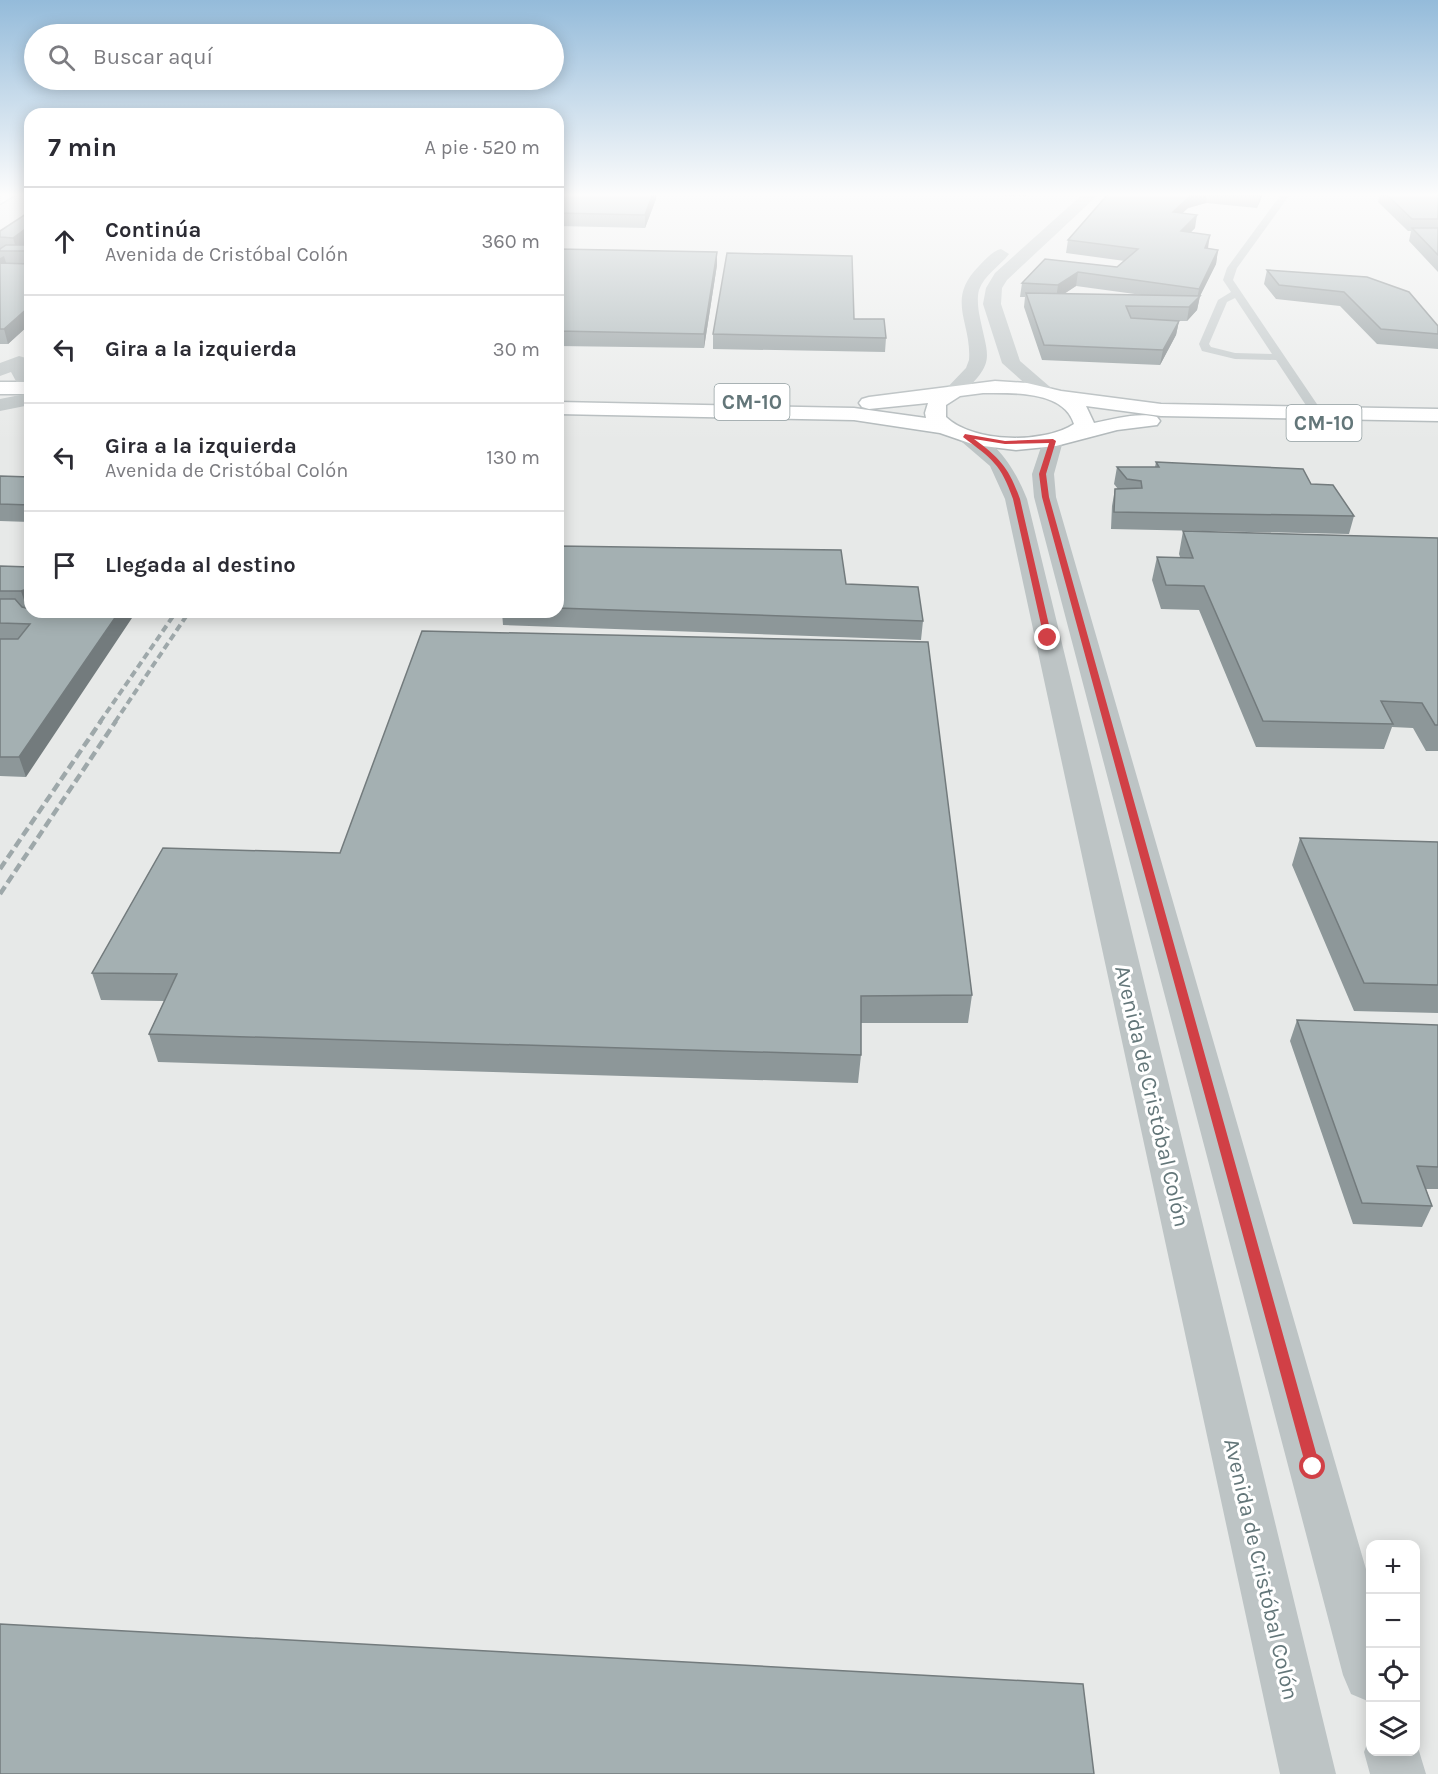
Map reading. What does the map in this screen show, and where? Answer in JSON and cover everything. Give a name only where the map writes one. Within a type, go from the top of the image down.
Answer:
[{"type":"main road","name":"CM-10","points":[[564,398],[853,404],[1001,387],[1161,410],[1438,415]]},
{"type":"main road","points":[[0,388],[24,388]]},
{"type":"main road","points":[[949,394],[937,404],[936,420],[955,431]]},
{"type":"main road","points":[[1054,395],[1080,409],[1084,417],[1085,426],[1065,437]]},
{"type":"main road","points":[[0,398],[24,399]]},
{"type":"main road","name":"CM-10","points":[[564,408],[854,414],[1005,442],[1065,437],[1117,424],[1164,420],[1438,425]]},
{"type":"street","points":[[949,394],[978,363],[979,350],[969,308],[968,293],[979,276]]},
{"type":"street","points":[[1004,276],[994,288],[992,304],[1011,363],[1054,395]]},
{"type":"street","points":[[0,370],[24,358]]},
{"type":"street","points":[[24,360],[19,372],[24,380]]},
{"type":"street","points":[[0,405],[24,400]]},
{"type":"street","name":"Avenida de Cristóbal Colón","points":[[955,431],[997,459],[1009,477],[1016,499],[1308,1774]]},
{"type":"street","points":[[1065,437],[1043,474],[1046,497],[1366,1657]]},
{"type":"street","points":[[1393,1756],[1398,1774]]},
{"type":"lane","points":[[1229,276],[1228,280],[1236,294],[1317,413]]},
{"type":"lane","points":[[1236,294],[1223,300],[1204,344],[1206,349],[1235,356],[1279,357]]},
{"type":"shaded area","points":[[0,276],[24,276],[24,618],[564,618],[564,276],[1438,276],[1438,1774],[0,1774]]},
{"type":"building","points":[[0,276],[24,276],[24,311],[4,329],[0,329]]},
{"type":"building","points":[[564,276],[713,276],[704,334],[564,331]]},
{"type":"building","points":[[723,276],[853,276],[854,319],[884,319],[886,338],[713,334]]},
{"type":"building","points":[[1029,276],[1072,276],[1058,285],[1022,283]]},
{"type":"building","points":[[1105,276],[1205,276],[1199,289]]},
{"type":"building","points":[[1272,276],[1367,277],[1409,292],[1438,326],[1438,334],[1381,329],[1344,292],[1279,285]]},
{"type":"building","points":[[1026,293],[1200,296],[1189,307],[1126,306],[1131,318],[1179,321],[1163,350],[1044,345]]},
{"type":"building","points":[[1156,462],[1303,469],[1311,484],[1333,485],[1354,516],[1114,512],[1115,489],[1142,488],[1141,481],[1127,479],[1117,467],[1159,467]]},
{"type":"building","points":[[0,476],[24,477],[24,505],[0,504]]},
{"type":"building","points":[[1183,531],[1438,538],[1438,725],[1435,725],[1422,703],[1381,701],[1393,724],[1263,721],[1204,586],[1166,585],[1157,557],[1193,558]]},
{"type":"building","points":[[564,546],[841,550],[846,584],[918,587],[923,621],[564,608]]},
{"type":"building","points":[[0,566],[24,567],[24,590],[0,591]]},
{"type":"building","points":[[0,599],[15,599],[24,608],[24,618],[115,618],[19,757],[0,757],[0,639],[18,639],[30,624],[0,623]]},
{"type":"building","points":[[422,631],[928,642],[972,995],[861,996],[861,1055],[149,1034],[177,974],[92,973],[163,848],[340,853]]},
{"type":"building","points":[[1300,838],[1438,842],[1438,985],[1364,983]]},
{"type":"building","points":[[1297,1020],[1438,1025],[1438,1167],[1417,1166],[1432,1206],[1362,1203]]},
{"type":"building","points":[[0,1624],[1083,1684],[1094,1774],[0,1774]]},
{"type":"railway","points":[[100,722],[172,618]]},
{"type":"railway","points":[[115,722],[185,618]]},
{"type":"railway","points":[[0,869],[101,721]]},
{"type":"railway","points":[[0,894],[116,721]]},
{"type":"route","points":[[1048,638],[1009,477],[997,459],[965,436],[1005,442],[1053,441],[1043,474],[1046,497],[1313,1467]]}]
